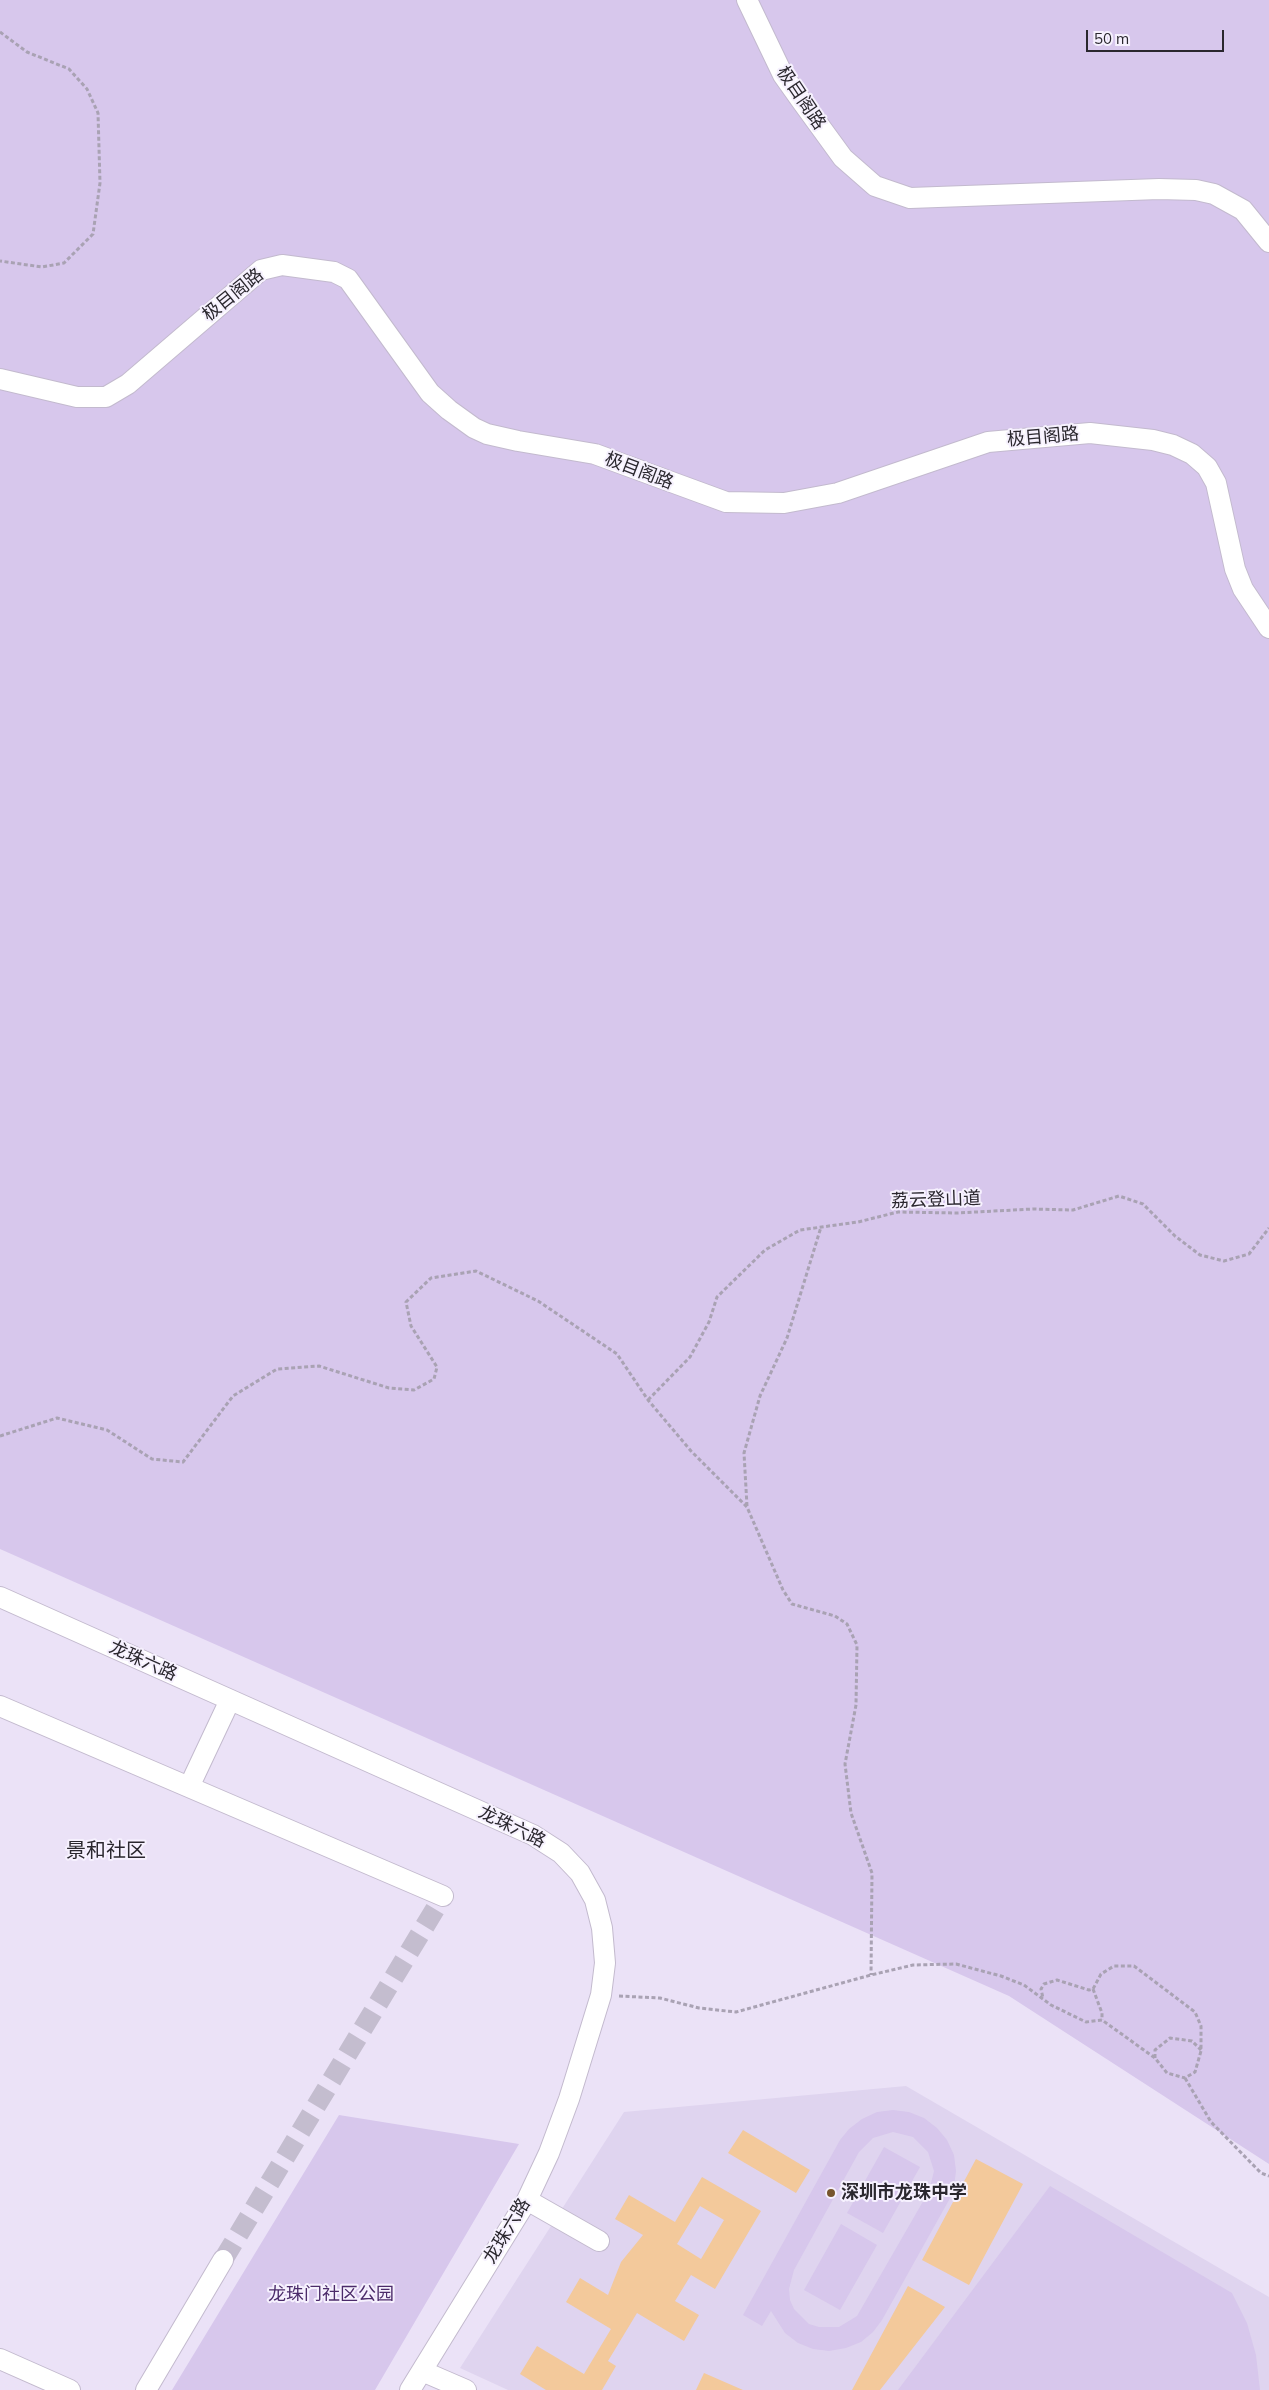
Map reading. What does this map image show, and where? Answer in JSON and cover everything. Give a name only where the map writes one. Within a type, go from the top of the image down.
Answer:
[{"type":"street","name":"极目阁路","points":[[747,0],[789,83],[843,158],[875,186],[910,198],[1159,189],[1196,190],[1214,194],[1243,210],[1269,242]]},
{"type":"street","name":"极目阁路","points":[[0,379],[76,397],[106,397],[128,384],[261,270],[282,265],[328,271],[348,279],[430,393],[474,428],[503,437],[595,454],[726,502],[784,503],[838,494],[988,442],[1090,433],[1153,440],[1173,445],[1192,454],[1207,467],[1216,483],[1235,569],[1243,589],[1269,628]]},
{"type":"street","name":"龙珠六路","points":[[0,1597],[533,1835],[561,1853],[580,1874],[595,1900],[602,1928],[605,1963],[601,1995],[569,2099],[549,2153],[527,2200],[410,2390]]},
{"type":"street","points":[[189,1787],[230,1700]]},
{"type":"street","points":[[0,1706],[443,1896]]},
{"type":"street","points":[[527,2200],[599,2241]]},
{"type":"street","points":[[146,2390],[223,2260]]},
{"type":"street","points":[[0,2359],[70,2390]]},
{"type":"street","points":[[422,2371],[466,2390]]},
{"type":"path","points":[[0,32],[27,52],[69,69],[87,89],[98,113],[100,143],[100,183],[92,234],[64,263],[42,267],[0,261]]},
{"type":"path","name":"荔云登山道","points":[[648,1400],[690,1357],[709,1322],[717,1298],[765,1250],[800,1230],[898,1212],[957,1214],[1033,1209],[1073,1210],[1119,1196],[1143,1204],[1175,1236],[1200,1255],[1224,1261],[1249,1254],[1269,1228]]},
{"type":"path","points":[[821,1227],[787,1338],[760,1396],[744,1453],[747,1507],[783,1590],[792,1604],[835,1616],[847,1624],[857,1645],[856,1705],[845,1764],[851,1813],[872,1873],[871,1975]]},
{"type":"path","points":[[0,1436],[57,1418],[107,1430],[152,1459],[183,1462],[233,1396],[277,1369],[319,1366],[389,1388],[414,1390],[434,1379],[438,1367],[411,1326],[406,1302],[431,1278],[476,1271],[538,1301],[617,1354],[648,1400],[691,1451],[747,1507]]},
{"type":"path","points":[[601,1995],[660,1998],[699,2008],[736,2012],[913,1965],[956,1964],[1001,1976],[1024,1985],[1051,2005],[1086,2022],[1102,2020]]},
{"type":"path","points":[[1185,2078],[1195,2072],[1201,2051],[1201,2026],[1195,2012],[1134,1966],[1114,1966],[1101,1974],[1093,1989],[1102,2020],[1155,2058],[1167,2073],[1185,2078],[1211,2122],[1261,2173],[1269,2176]]},
{"type":"path","points":[[1043,1998],[1041,1989],[1044,1984],[1057,1980],[1090,1990],[1093,1989]]},
{"type":"path","points":[[1155,2058],[1155,2050],[1170,2038],[1192,2041],[1201,2051]]},
{"type":"shaded area","name":"深圳市龙珠中学","points":[[906,2086],[1269,2297],[1269,2390],[508,2390],[460,2368],[624,2112]]},
{"type":"green space","points":[[0,0],[1269,0],[1269,2164],[1009,1996],[0,1549]]},
{"type":"green space","points":[[893,2110],[909,2112],[924,2118],[937,2128],[947,2140],[954,2155],[956,2171],[954,2187],[949,2200],[882,2320],[873,2332],[861,2342],[846,2348],[829,2351],[813,2349],[798,2343],[785,2333],[771,2311],[762,2326],[743,2315],[840,2140],[849,2129],[862,2119],[877,2112]],"holes":[[[893,2132],[913,2137],[928,2152],[934,2171],[929,2191],[857,2316],[839,2327],[819,2327],[809,2324],[794,2309],[790,2300],[789,2289],[794,2270],[859,2152],[873,2138]]]},
{"type":"green space","name":"龙珠门社区公园","points":[[339,2115],[519,2144],[375,2390],[172,2390]]},
{"type":"green space","points":[[884,2147],[920,2167],[883,2233],[847,2213]]},
{"type":"green space","points":[[1050,2186],[1232,2293],[1247,2323],[1256,2355],[1260,2390],[898,2390]]},
{"type":"green space","points":[[841,2224],[877,2245],[840,2310],[804,2290]]},
{"type":"building","points":[[743,2130],[810,2170],[796,2193],[728,2153]]},
{"type":"building","points":[[976,2159],[1023,2184],[969,2285],[922,2260]]},
{"type":"building","points":[[702,2177],[761,2211],[715,2289],[691,2275],[675,2301],[699,2315],[684,2341],[637,2313],[608,2361],[616,2366],[602,2390],[546,2390],[520,2374],[537,2346],[584,2374],[611,2329],[566,2302],[580,2278],[608,2295],[621,2262],[643,2235],[615,2219],[629,2195],[675,2222]],"holes":[[[700,2206],[724,2220],[701,2259],[677,2244]]]},
{"type":"building","points":[[908,2286],[945,2307],[880,2390],[852,2390]]},
{"type":"building","points":[[704,2373],[743,2390],[696,2390]]},
{"type":"tunnel","points":[[223,2260],[443,1896]]},
{"type":"place","name":"深圳市龙珠中学","points":[[831,2193]]},
{"type":"district","name":"景和社区","points":[[106,1851]]}]
